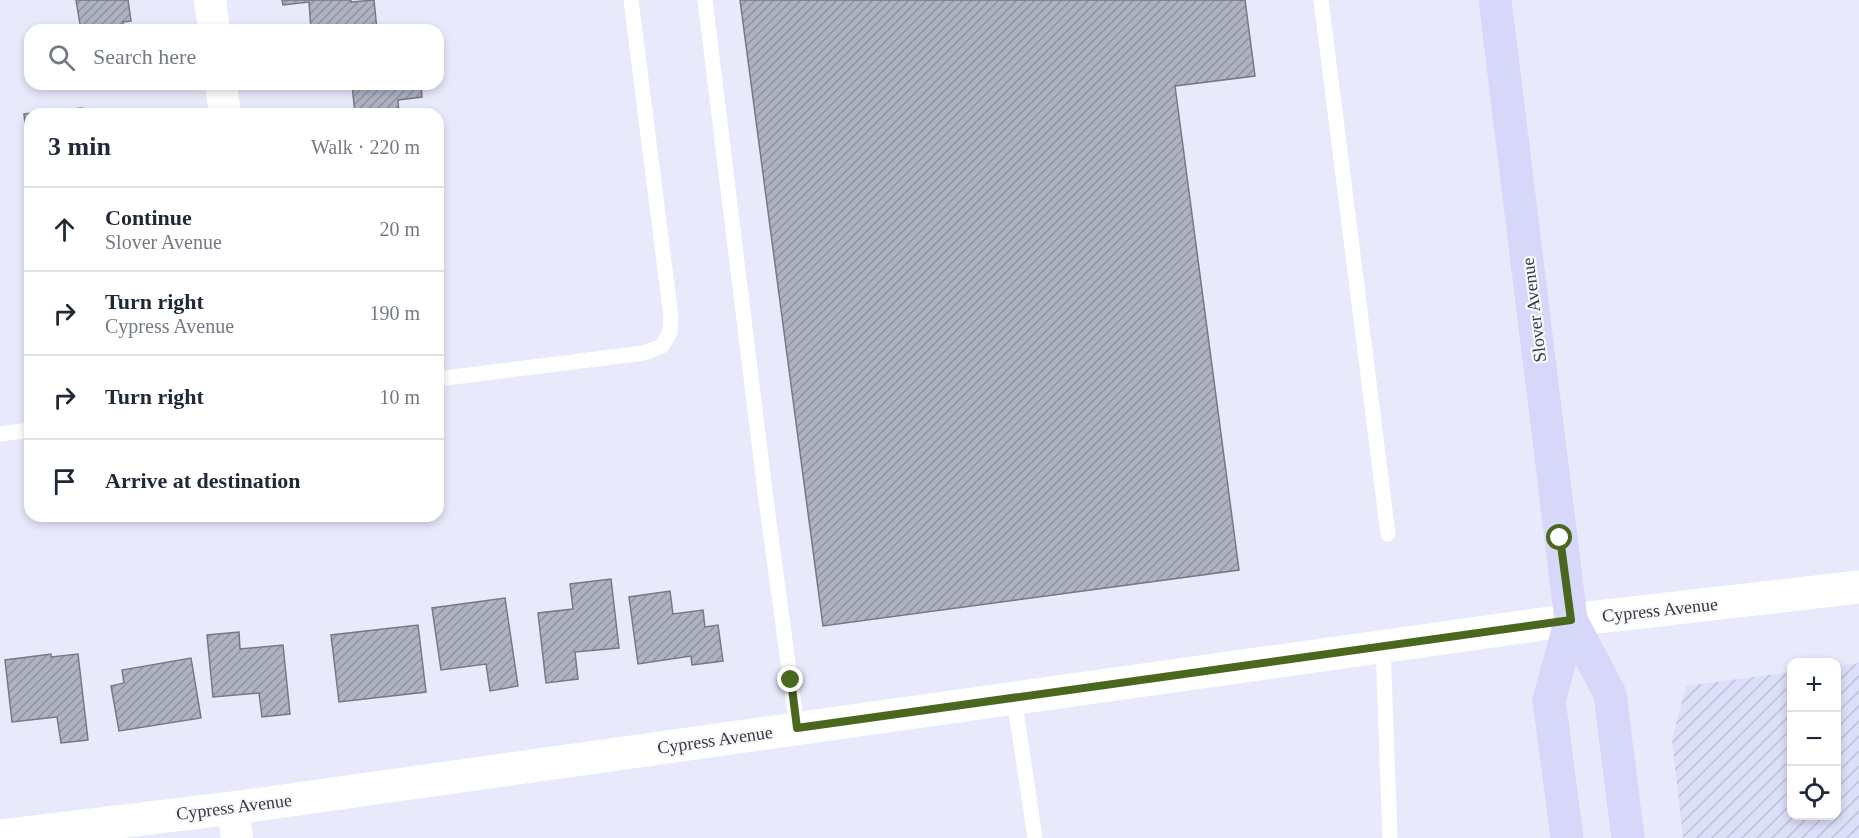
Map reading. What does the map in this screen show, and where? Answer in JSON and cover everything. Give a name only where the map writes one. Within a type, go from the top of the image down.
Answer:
[{"type":"main road","name":"Slover Avenue","points":[[1495,0],[1571,620],[1610,694],[1628,838]]},
{"type":"main road","name":"Slover Avenue","points":[[1567,838],[1549,700],[1571,620]]},
{"type":"street","points":[[210,0],[213,24]]},
{"type":"street","points":[[222,90],[224,108]]},
{"type":"street","name":"Cypress Avenue","points":[[0,836],[235,823],[797,728],[1571,620],[1859,587]]},
{"type":"lane","points":[[444,378],[644,353],[662,346],[666,339],[671,317],[631,0]]},
{"type":"lane","points":[[705,0],[766,500],[797,728]]},
{"type":"lane","points":[[1321,0],[1388,534]]},
{"type":"lane","points":[[0,434],[24,431]]},
{"type":"lane","points":[[1383,646],[1390,838]]},
{"type":"lane","points":[[1014,698],[1035,838]]},
{"type":"shaded area","points":[[1859,663],[1859,838],[1683,838],[1672,740],[1686,686],[1787,673],[1787,820],[1841,820],[1841,665]]},
{"type":"building","points":[[76,0],[128,0],[131,21],[123,22],[123,24],[80,24]]},
{"type":"building","points":[[282,0],[351,0],[351,2],[374,0],[376,24],[311,24],[309,2],[283,5]]},
{"type":"building","points":[[740,0],[1245,0],[1255,76],[1175,86],[1239,570],[823,626]]},
{"type":"building","points":[[353,90],[421,90],[422,97],[398,100],[399,108],[354,108]]},
{"type":"building","points":[[611,579],[619,648],[575,652],[578,679],[546,683],[538,613],[573,609],[570,584]]},
{"type":"building","points":[[670,591],[673,614],[703,610],[705,627],[718,625],[723,661],[692,665],[691,656],[638,664],[629,597]]},
{"type":"building","points":[[505,598],[518,686],[490,691],[486,664],[441,670],[432,608]]},
{"type":"building","points":[[418,625],[426,692],[339,702],[331,635]]},
{"type":"building","points":[[239,632],[240,649],[283,645],[290,714],[262,717],[259,693],[213,697],[207,635]]},
{"type":"building","points":[[51,654],[51,657],[78,654],[88,740],[61,743],[57,717],[12,722],[5,660]]},
{"type":"building","points":[[191,658],[201,718],[119,731],[111,686],[124,683],[122,670]]},
{"type":"route","points":[[791,680],[797,728],[1571,620],[1560,538]]}]
